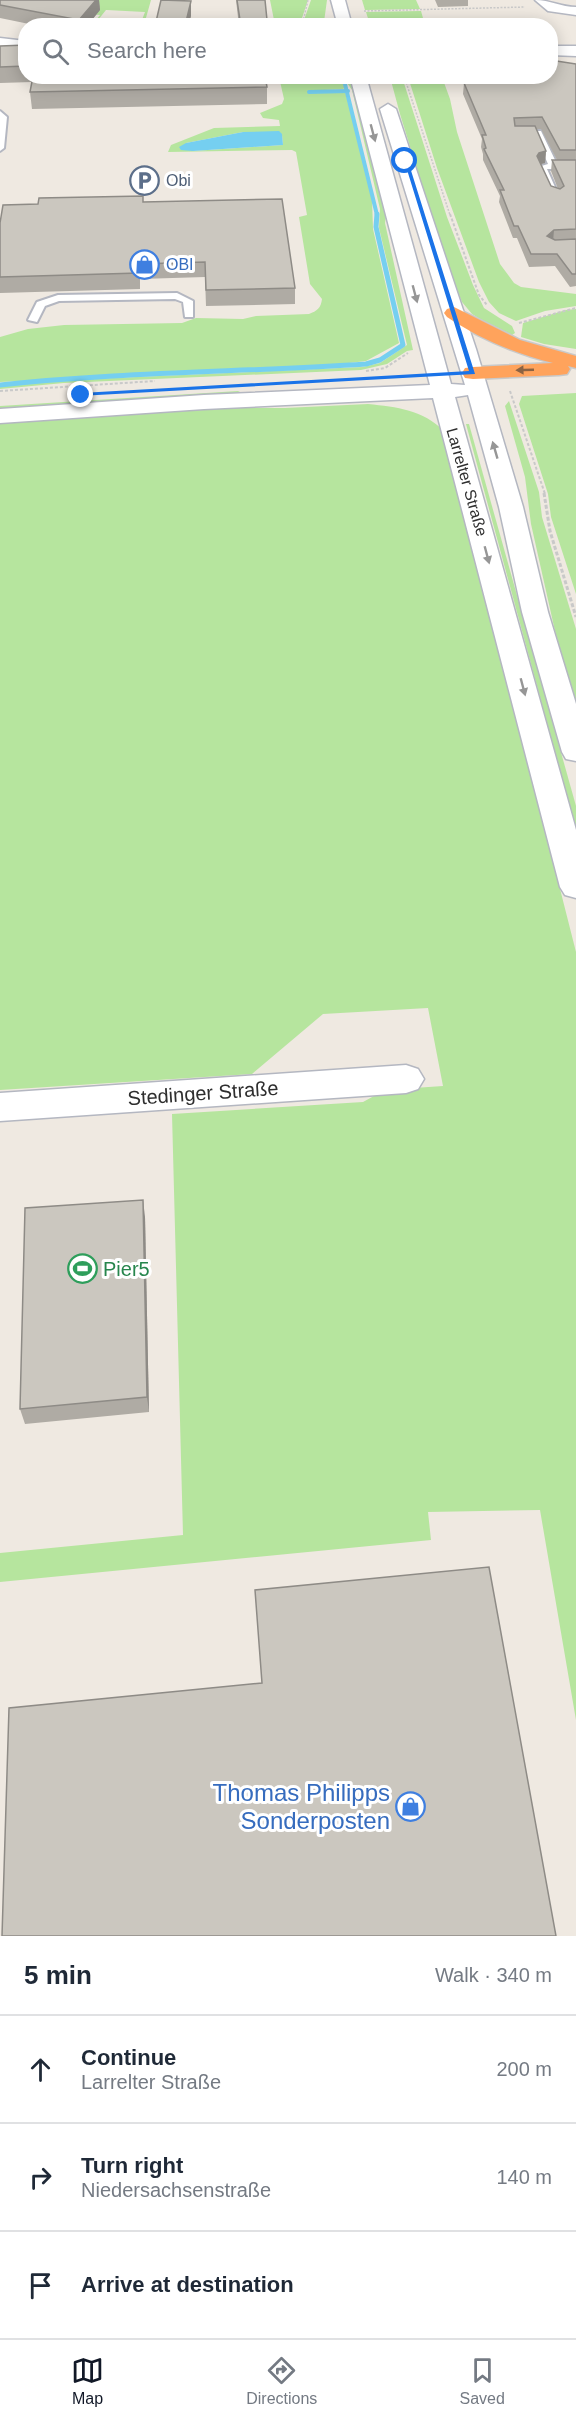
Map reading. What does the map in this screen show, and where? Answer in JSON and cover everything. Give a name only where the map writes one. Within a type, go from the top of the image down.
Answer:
[{"type":"highway","points":[[454,312],[490,335],[515,347],[576,362]]},
{"type":"highway","points":[[475,381],[570,378]]},
{"type":"highway","points":[[475,381],[509,389],[570,378]]},
{"type":"main road","points":[[338,0],[343,18]]},
{"type":"main road","points":[[544,3],[558,10],[576,11]]},
{"type":"main road","points":[[0,42],[18,45]]},
{"type":"main road","points":[[558,50],[576,51]]},
{"type":"main road","name":"Larrelter Straße","points":[[360,84],[430,351],[576,887]]},
{"type":"main road","name":"Larrelter Straße","points":[[384,98],[475,381],[511,507],[535,612],[576,752]]},
{"type":"main road","points":[[0,399],[475,381]]},
{"type":"main road","points":[[0,416],[204,402],[352,395],[439,383]]},
{"type":"main road","points":[[352,395],[412,407],[449,418]]},
{"type":"main road","name":"Stedinger Straße","points":[[0,1107],[406,1079]]},
{"type":"lane","points":[[0,113],[3,117],[0,148]]},
{"type":"lane","points":[[517,133],[538,133],[554,167]]},
{"type":"lane","points":[[556,197],[542,167],[576,166]]},
{"type":"lane","points":[[33,320],[41,304],[58,298],[177,296],[189,301],[189,315]]},
{"type":"path","points":[[302,18],[308,0]]},
{"type":"path","points":[[463,0],[468,9]]},
{"type":"path","points":[[364,11],[468,9],[544,3]]},
{"type":"path","points":[[407,84],[463,253],[479,295],[490,308]]},
{"type":"path","points":[[519,330],[516,324],[576,308]]},
{"type":"path","points":[[366,371],[385,368],[411,352],[430,351]]},
{"type":"path","points":[[0,391],[166,381]]},
{"type":"path","points":[[509,389],[546,498],[550,531],[576,617]]},
{"type":"green space","points":[[75,0],[151,0],[146,18],[143,18],[145,12],[106,10],[100,18],[98,18],[100,15],[62,12],[51,18]]},
{"type":"green space","points":[[270,0],[308,0],[302,18],[274,18]]},
{"type":"green space","points":[[311,0],[327,0],[325,18],[305,18]]},
{"type":"green space","points":[[362,0],[416,0],[420,9],[365,10]]},
{"type":"green space","points":[[421,11],[423,18],[368,18],[366,12]]},
{"type":"green space","points":[[281,84],[343,84],[345,88],[343,89],[306,91],[345,92],[348,100],[372,199],[373,229],[399,343],[366,361],[315,367],[0,382],[0,337],[28,329],[64,325],[182,323],[196,318],[243,319],[256,316],[309,314],[318,309],[322,299],[310,284],[299,217],[307,215],[296,152],[292,150],[168,152],[171,145],[214,128],[280,126],[279,120],[263,118],[260,113],[282,104],[284,99]],"holes":[[[243,132],[282,135],[283,145],[193,151],[186,143]]]},
{"type":"green space","points":[[348,84],[353,84],[387,209],[385,223],[413,350],[407,351],[387,364],[361,370],[64,383],[0,389],[0,386],[68,380],[363,367],[380,363],[407,345],[379,228],[380,209],[352,90]]},
{"type":"green space","points":[[392,84],[404,84],[447,217],[473,285],[484,308],[512,326],[515,333],[509,337],[472,314],[462,302],[447,266]]},
{"type":"green space","points":[[410,84],[445,84],[457,132],[500,264],[514,283],[521,287],[576,294],[576,306],[545,311],[516,321],[499,313],[489,302],[479,282],[437,168]]},
{"type":"green space","points":[[576,309],[576,349],[544,344],[521,337],[523,323]]},
{"type":"green space","points":[[240,392],[226,395],[0,410],[0,406]]},
{"type":"green space","points":[[576,393],[576,594],[551,517],[548,494],[519,404],[522,396]]},
{"type":"green space","points":[[509,401],[539,492],[542,517],[576,629],[576,703],[555,631],[531,524],[525,477],[505,406]]},
{"type":"green space","points":[[368,404],[399,408],[418,414],[444,431],[576,952],[576,1720],[540,1510],[428,1512],[431,1540],[0,1582],[0,1553],[183,1535],[172,1114],[363,1102],[385,1090],[443,1086],[428,1008],[323,1014],[252,1074],[0,1090],[0,422],[191,408],[285,408]]},
{"type":"green space","points":[[466,424],[469,424],[576,806],[576,830]]},
{"type":"water","points":[[279,131],[282,134],[283,145],[193,151],[181,150],[179,147],[186,143],[243,132]]},
{"type":"building","points":[[0,0],[96,0],[81,18],[68,18],[0,5]]},
{"type":"building","points":[[161,0],[191,1],[187,18],[157,18]]},
{"type":"building","points":[[237,0],[265,0],[267,18],[240,18]]},
{"type":"building","points":[[18,45],[18,66],[0,67],[0,46]]},
{"type":"building","points":[[558,61],[576,64],[576,150],[560,150],[542,117],[514,118],[515,126],[535,126],[546,151],[537,156],[551,186],[560,189],[564,186],[552,160],[576,160],[576,229],[554,230],[547,236],[555,240],[576,239],[576,274],[572,274],[557,254],[531,254],[518,226],[514,226],[500,190],[504,190],[484,149],[486,148],[482,135],[486,135],[464,84],[558,84]]},
{"type":"building","points":[[32,84],[266,84],[267,87],[30,92]]},
{"type":"building","name":"OBI","points":[[143,196],[143,202],[282,199],[295,288],[206,290],[205,262],[139,264],[139,273],[0,277],[0,223],[3,205],[38,204],[39,198]]},
{"type":"building","points":[[143,1200],[147,1397],[20,1409],[25,1208]]},
{"type":"building","points":[[489,1567],[556,1936],[2,1936],[9,1708],[262,1683],[255,1590]]},
{"type":"waterway","points":[[345,84],[347,91]]},
{"type":"waterway","points":[[309,92],[347,91]]},
{"type":"waterway","points":[[347,91],[377,215]]},
{"type":"waterway","points":[[0,385],[91,377],[366,364],[380,360],[403,345],[376,227],[377,215]]},
{"type":"place","name":"Obi","points":[[145,180]]},
{"type":"place","name":"OBI","points":[[145,264]]},
{"type":"place","name":"Pier5","points":[[82,1269]]},
{"type":"place","name":"Thomas Philipps Sonderposten","points":[[411,1806]]},
{"type":"route","points":[[81,395],[473,373],[405,161]]}]
